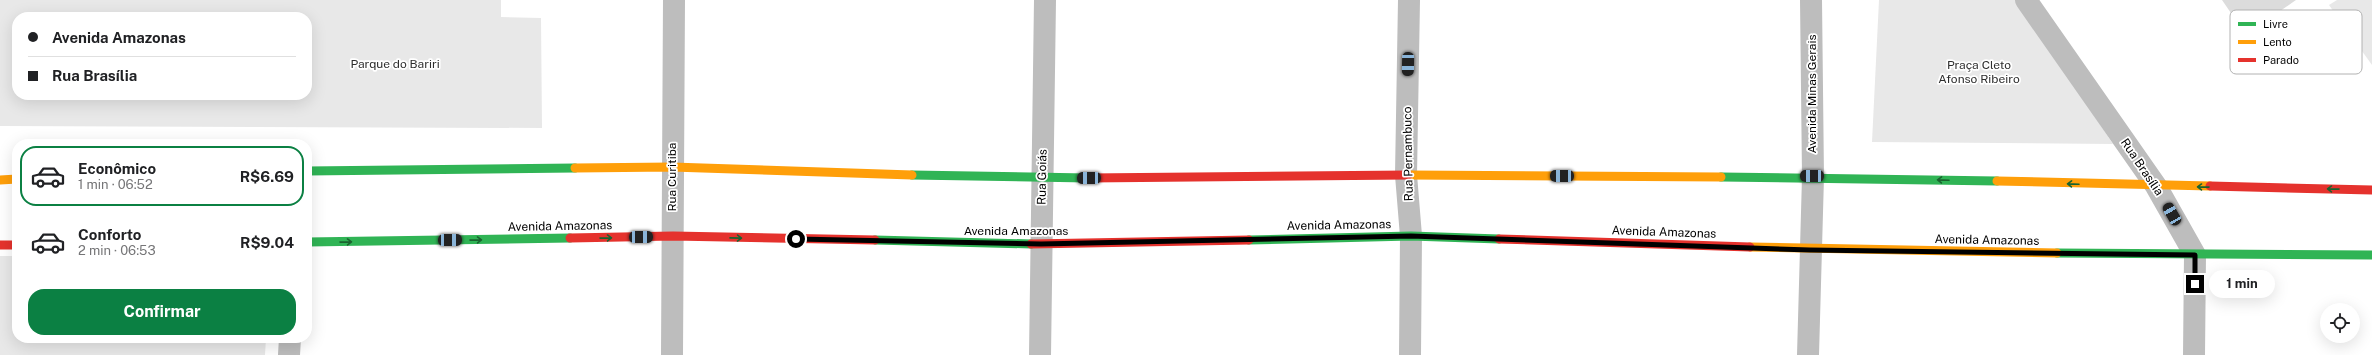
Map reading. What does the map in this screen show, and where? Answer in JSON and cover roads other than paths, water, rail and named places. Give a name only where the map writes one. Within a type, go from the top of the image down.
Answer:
[{"type":"street","name":"Rua Curitiba","points":[[672,355],[674,0]]},
{"type":"street","name":"Rua Goiás","points":[[1040,355],[1041,179],[1045,0]]},
{"type":"street","name":"Rua Pernambuco","points":[[1409,0],[1406,175],[1411,236],[1410,355]]},
{"type":"street","name":"Avenida Minas Gerais","points":[[1808,355],[1812,176],[1811,0]]},
{"type":"street","name":"Rua Brasília","points":[[2026,0],[2156,186],[2195,255]]},
{"type":"street","points":[[312,171],[672,167],[1041,179],[1406,175],[1812,176],[2156,186],[2372,190]]},
{"type":"street","points":[[0,180],[12,179]]},
{"type":"street","name":"Avenida Amazonas","points":[[312,242],[673,236],[1041,244],[1411,236],[1810,250],[2195,255],[2372,255]]},
{"type":"street","points":[[0,245],[12,245]]},
{"type":"street","points":[[2194,355],[2195,255]]},
{"type":"street","points":[[288,355],[289,343]]},
{"type":"park label","name":"Parque do Bariri","points":[[395,64]]},
{"type":"park label","name":"Praça Cleto Afonso Ribeiro","points":[[1979,72]]}]
